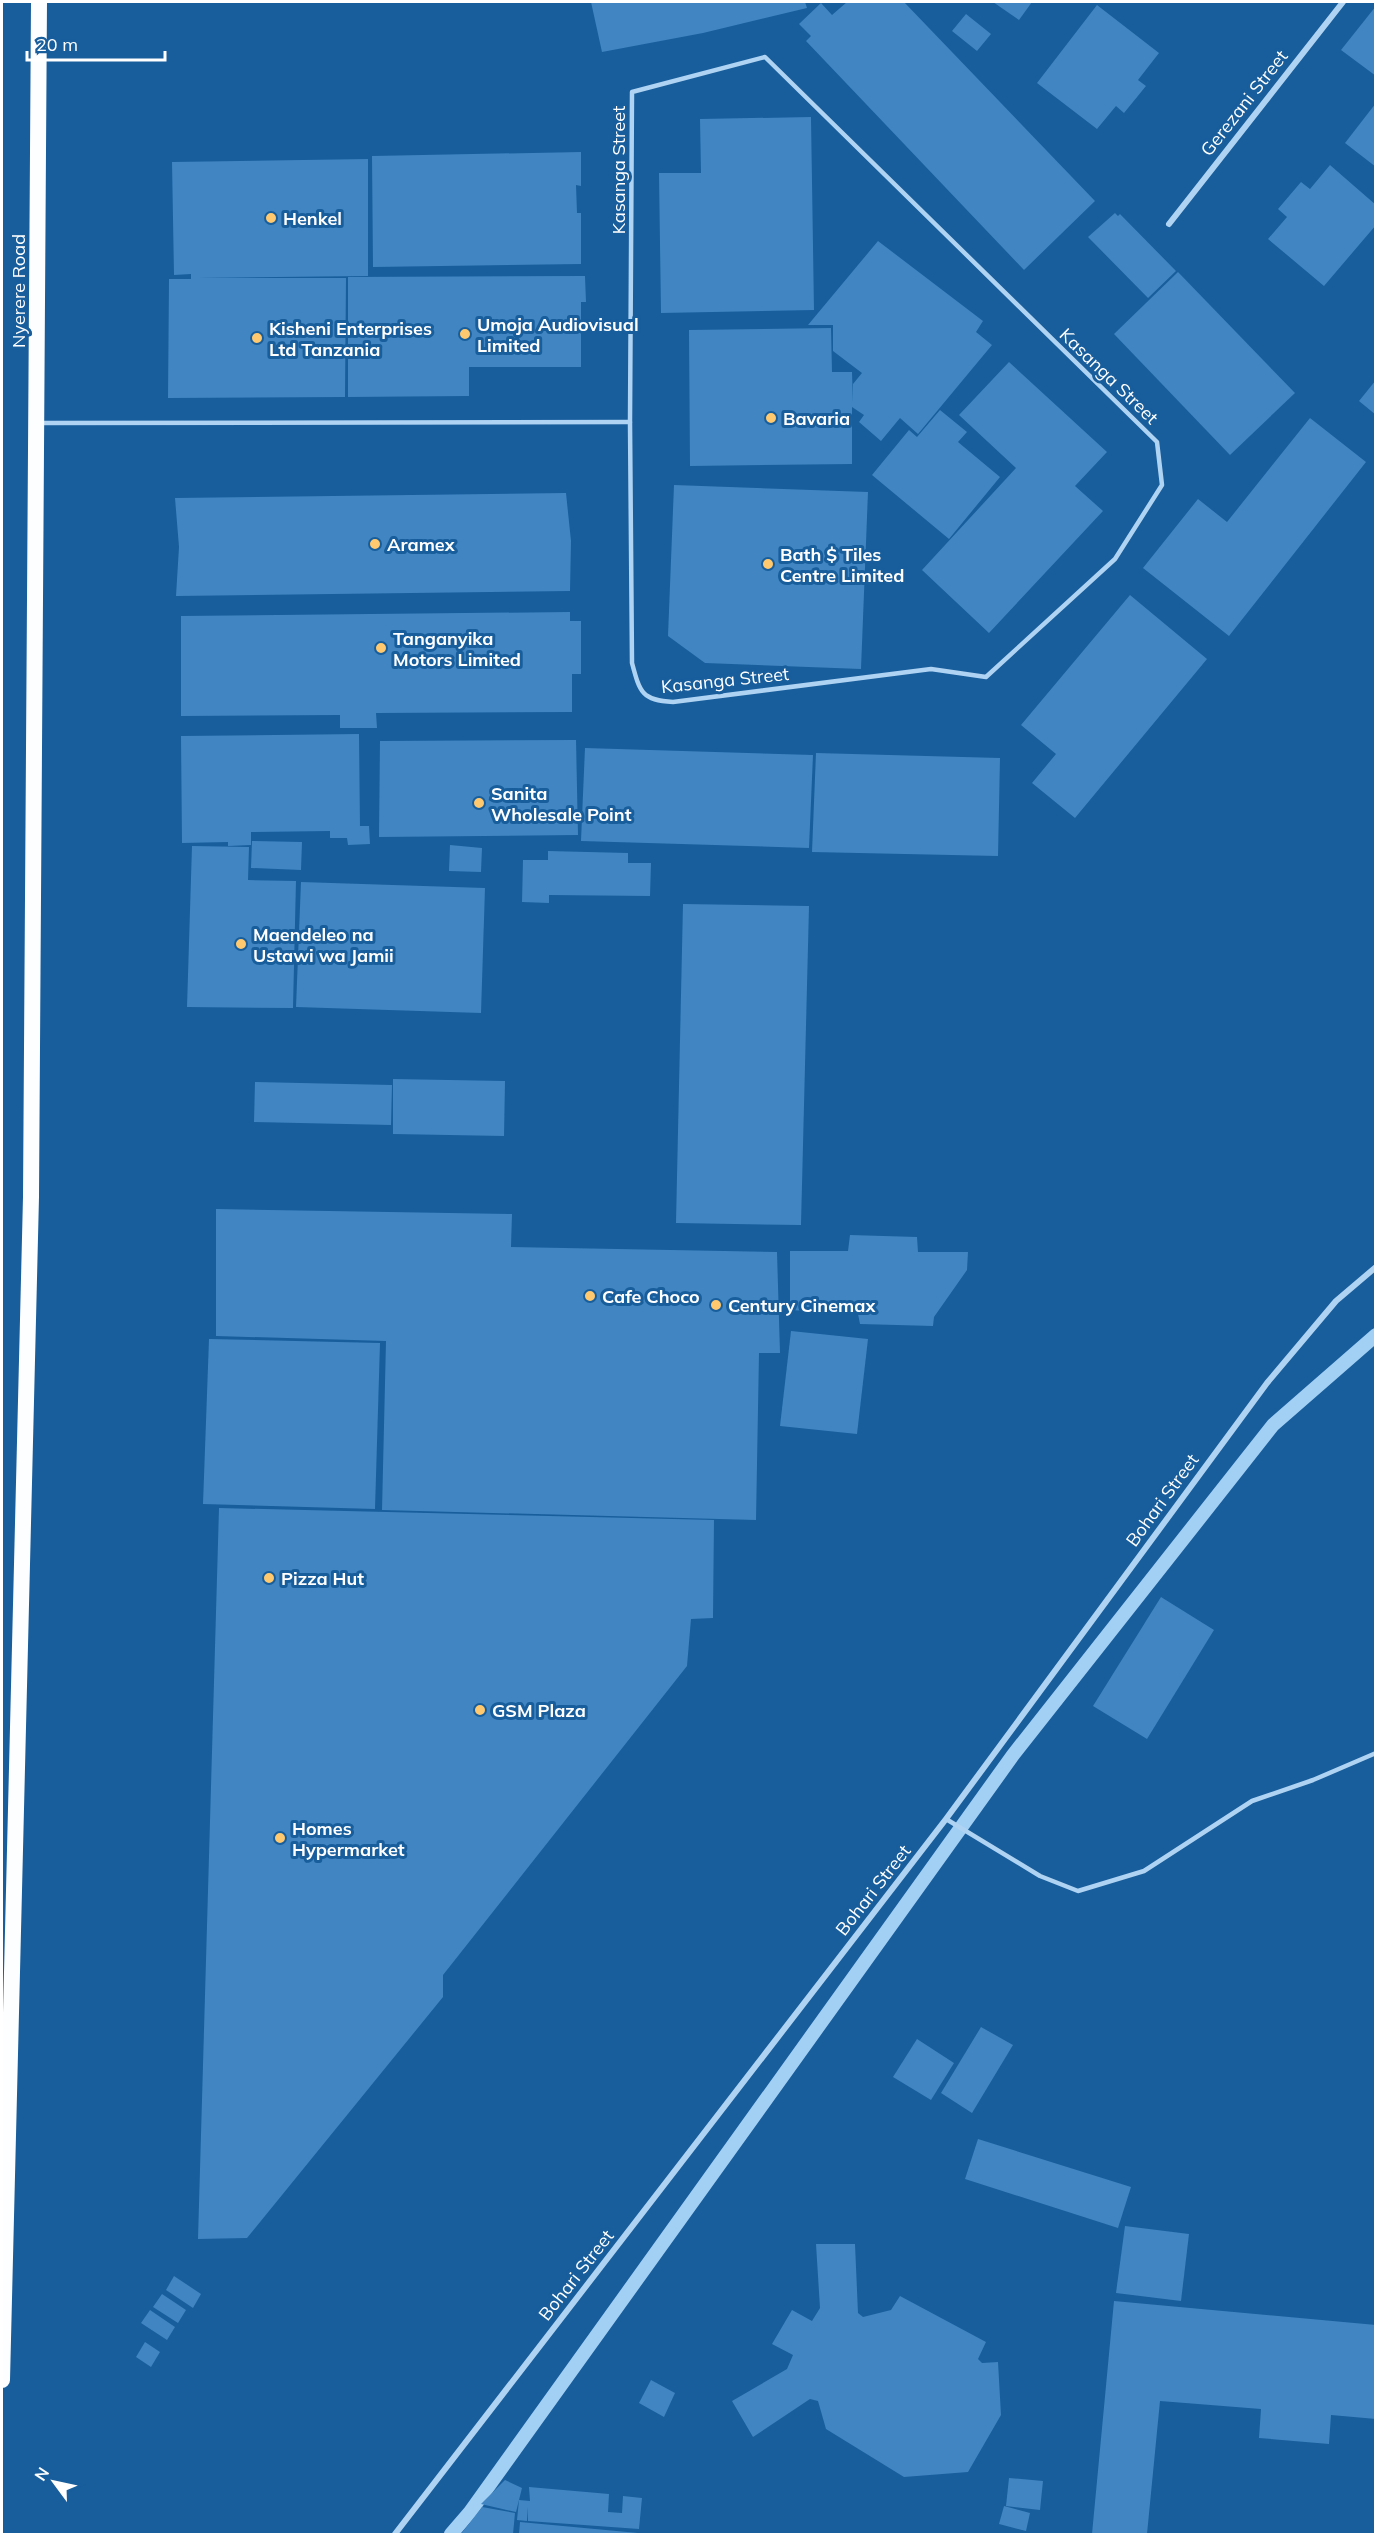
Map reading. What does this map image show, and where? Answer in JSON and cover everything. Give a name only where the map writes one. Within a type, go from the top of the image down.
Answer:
[{"type":"highway","name":"Nyerere Road","points":[[2,2380],[31,1197],[39,2]]},
{"type":"street","name":"Gerezani Street","points":[[1169,224],[1343,2]]},
{"type":"street","name":"Bohari Street","points":[[395,2535],[946,1820],[1267,1383],[1336,1301],[1376,1267]]},
{"type":"lane","name":"Kasanga Street","points":[[765,57],[1157,442],[1162,485],[1115,560],[986,677],[931,669],[674,702],[652,700],[639,689],[632,663],[630,422],[632,92],[765,57]]},
{"type":"lane","points":[[36,423],[630,422]]},
{"type":"lane","points":[[946,1820],[1040,1876],[1078,1891],[1144,1871],[1252,1801],[1376,1753]]},
{"type":"building","points":[[591,2],[805,2],[807,8],[703,33],[602,52]]},
{"type":"building","points":[[847,2],[904,2],[1095,201],[1024,270],[806,41],[811,36],[799,24],[821,3],[832,15]]},
{"type":"building","points":[[993,2],[1032,2],[1019,20]]},
{"type":"building","points":[[1097,5],[1159,53],[1138,80],[1146,86],[1124,113],[1116,106],[1097,129],[1037,83]]},
{"type":"building","points":[[1376,6],[1376,76],[1341,50]]},
{"type":"building","points":[[966,14],[991,34],[977,51],[952,31]]},
{"type":"building","points":[[1376,103],[1376,167],[1345,143]]},
{"type":"building","points":[[811,117],[814,310],[661,313],[659,173],[701,173],[700,119]]},
{"type":"building","name":"Umoja Audiovisual Limited","points":[[581,152],[581,186],[576,185],[577,213],[581,213],[581,264],[373,267],[372,156]]},
{"type":"building","points":[[368,159],[368,276],[196,278],[346,278],[345,397],[168,398],[169,279],[191,279],[191,274],[174,275],[172,162]]},
{"type":"building","points":[[1330,165],[1376,205],[1376,225],[1324,286],[1268,239],[1287,217],[1278,209],[1301,182],[1310,189]]},
{"type":"building","points":[[1115,213],[1118,216],[1120,214],[1176,271],[1148,298],[1088,237]]},
{"type":"building","points":[[878,241],[983,321],[976,332],[992,345],[918,434],[900,418],[881,441],[859,422],[864,415],[852,407],[852,464],[690,466],[689,330],[831,328],[832,372],[852,372],[853,403],[853,384],[862,373],[833,351],[833,325],[808,325]]},
{"type":"building","points":[[1178,272],[1295,393],[1230,455],[1114,334]]},
{"type":"building","name":"Umoja Audiovisual Limited","points":[[585,276],[586,302],[581,302],[581,367],[469,367],[469,396],[348,397],[348,277]]},
{"type":"building","points":[[1009,362],[1107,452],[1075,486],[1103,511],[989,633],[922,570],[1016,468],[959,415]]},
{"type":"building","points":[[1376,380],[1376,415],[1359,401]]},
{"type":"building","points":[[940,410],[967,432],[958,442],[1000,477],[949,539],[872,475],[909,430],[917,437]]},
{"type":"building","points":[[1310,418],[1366,462],[1229,636],[1143,568],[1198,499],[1227,522]]},
{"type":"building","name":"Bath $ Tiles Centre Limited","points":[[674,485],[868,492],[861,669],[705,663],[668,636]]},
{"type":"building","name":"Aramex","points":[[566,493],[571,541],[570,591],[176,596],[179,547],[175,498]]},
{"type":"building","points":[[1130,595],[1207,659],[1075,818],[1032,783],[1056,754],[1021,725]]},
{"type":"building","name":"Tanganyika Motors Limited","points":[[570,612],[570,621],[581,621],[581,674],[572,674],[572,712],[376,713],[377,728],[340,728],[340,715],[181,716],[181,616]]},
{"type":"building","points":[[359,734],[360,826],[369,826],[370,844],[348,845],[347,838],[330,838],[330,831],[251,832],[251,845],[228,846],[228,842],[182,843],[181,736]]},
{"type":"building","name":"Sanita Wholesale Point","points":[[576,740],[578,835],[379,837],[380,741]]},
{"type":"building","points":[[585,748],[813,755],[809,848],[581,841]]},
{"type":"building","points":[[816,753],[1000,758],[998,856],[812,852]]},
{"type":"building","points":[[252,841],[302,842],[301,870],[251,868]]},
{"type":"building","points":[[450,845],[482,848],[481,872],[449,871]]},
{"type":"building","name":"Maendeleo na Ustawi wa Jamii","points":[[192,846],[249,847],[248,880],[296,881],[293,1008],[187,1007]]},
{"type":"building","points":[[548,851],[628,853],[628,863],[651,863],[650,896],[549,895],[549,903],[522,902],[523,860],[548,860]]},
{"type":"building","points":[[301,882],[485,888],[481,1013],[296,1007]]},
{"type":"building","points":[[683,904],[809,906],[801,1225],[676,1223]]},
{"type":"building","points":[[393,1079],[505,1081],[504,1136],[393,1134]]},
{"type":"building","points":[[255,1082],[392,1085],[391,1125],[254,1122]]},
{"type":"building","points":[[216,1209],[512,1214],[511,1247],[777,1252],[780,1353],[759,1353],[756,1520],[382,1510],[386,1341],[216,1336]]},
{"type":"building","points":[[850,1235],[917,1237],[918,1252],[968,1252],[967,1270],[934,1317],[933,1326],[860,1324],[858,1314],[790,1310],[790,1251],[848,1251]]},
{"type":"building","points":[[791,1331],[868,1339],[857,1434],[780,1426]]},
{"type":"building","points":[[209,1339],[380,1343],[375,1509],[203,1504]]},
{"type":"building","points":[[219,1508],[714,1520],[713,1618],[691,1619],[687,1666],[443,1975],[443,1997],[247,2238],[198,2239]]},
{"type":"building","points":[[1161,1597],[1214,1630],[1147,1739],[1093,1706]]},
{"type":"building","points":[[981,2027],[1013,2045],[972,2113],[941,2093]]},
{"type":"building","points":[[917,2039],[954,2063],[931,2100],[893,2077]]},
{"type":"building","points":[[978,2139],[1131,2187],[1118,2228],[965,2179]]},
{"type":"building","points":[[1125,2226],[1189,2234],[1181,2301],[1116,2293]]},
{"type":"building","points":[[816,2244],[855,2244],[858,2313],[863,2317],[891,2310],[900,2296],[986,2342],[978,2359],[982,2363],[998,2362],[1001,2415],[968,2472],[904,2477],[826,2429],[818,2401],[810,2399],[753,2437],[732,2401],[787,2369],[793,2355],[772,2344],[792,2310],[812,2321],[820,2308]]},
{"type":"building","points":[[174,2276],[201,2294],[193,2308],[166,2290]]},
{"type":"building","points":[[162,2294],[186,2310],[178,2323],[153,2307]]},
{"type":"building","points":[[1114,2301],[1376,2325],[1376,2419],[1331,2415],[1329,2444],[1259,2438],[1261,2409],[1160,2401],[1147,2534],[1092,2534]]},
{"type":"building","points":[[150,2310],[175,2327],[167,2340],[141,2323]]},
{"type":"building","points":[[145,2342],[160,2352],[151,2367],[136,2357]]},
{"type":"building","points":[[651,2380],[675,2393],[664,2417],[639,2403]]},
{"type":"building","points":[[1009,2478],[1043,2481],[1040,2510],[1006,2506]]},
{"type":"building","points":[[505,2480],[522,2488],[516,2512],[481,2504]]},
{"type":"building","points":[[529,2487],[609,2494],[608,2512],[622,2513],[623,2496],[642,2498],[639,2529],[528,2521],[528,2507],[527,2521],[517,2520],[519,2500],[530,2501]]},
{"type":"building","points":[[1004,2506],[1030,2513],[1026,2531],[999,2524]]},
{"type":"building","points":[[482,2507],[515,2513],[513,2534],[461,2534]]},
{"type":"building","points":[[520,2522],[638,2533],[638,2534],[519,2534]]},
{"type":"waterway","points":[[451,2534],[470,2512],[1013,1755],[1273,1425],[1376,1335]]},
{"type":"place","name":"Henkel","points":[[271,218]]},
{"type":"place","name":"Umoja Audiovisual Limited","points":[[465,334]]},
{"type":"place","name":"Kisheni Enterprises Ltd Tanzania","points":[[257,338]]},
{"type":"place","name":"Bavaria","points":[[771,418]]},
{"type":"place","name":"Aramex","points":[[375,544]]},
{"type":"place","name":"Bath $ Tiles Centre Limited","points":[[768,564]]},
{"type":"place","name":"Tanganyika Motors Limited","points":[[381,648]]},
{"type":"place","name":"Sanita Wholesale Point","points":[[479,803]]},
{"type":"place","name":"Maendeleo na Ustawi wa Jamii","points":[[241,944]]},
{"type":"place","name":"Cafe Choco","points":[[590,1296]]},
{"type":"place","name":"Century Cinemax","points":[[716,1305]]},
{"type":"place","name":"Pizza Hut","points":[[269,1578]]},
{"type":"place","name":"GSM Plaza","points":[[480,1710]]},
{"type":"place","name":"Homes Hypermarket","points":[[280,1838]]}]
